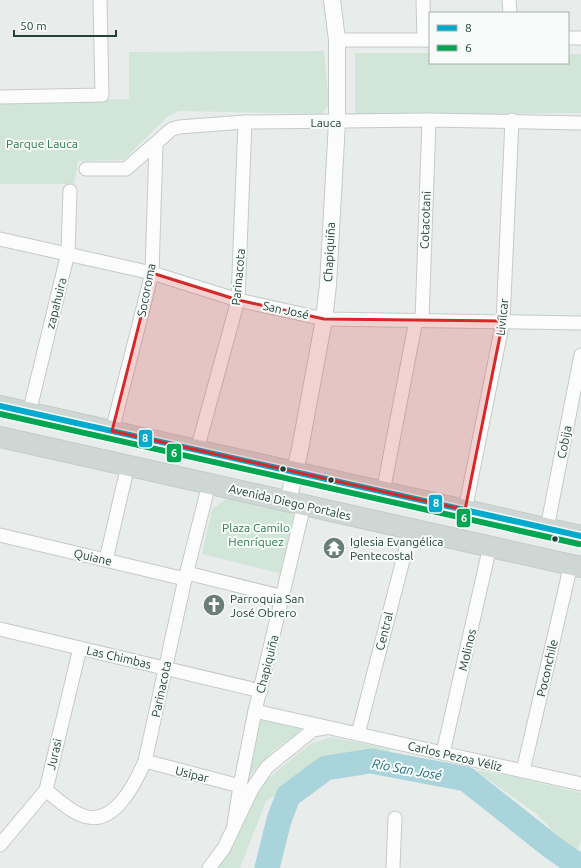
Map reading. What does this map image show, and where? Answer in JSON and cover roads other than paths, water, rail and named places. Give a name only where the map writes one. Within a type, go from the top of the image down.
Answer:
[{"type":"main road","points":[[0,406],[581,536]]},
{"type":"main road","name":"Avenida Diego Portales","points":[[0,437],[576,566]]},
{"type":"street","points":[[0,97],[102,95],[100,0]]},
{"type":"street","points":[[324,0],[332,0]]},
{"type":"street","name":"Chapiquiña","points":[[234,824],[255,711],[284,597],[296,503],[295,472],[324,318],[337,122],[336,40],[332,0]]},
{"type":"street","points":[[336,40],[427,40],[423,0]]},
{"type":"street","points":[[509,0],[510,12]]},
{"type":"street","points":[[569,38],[581,38]]},
{"type":"street","name":"Lauca","points":[[86,170],[126,169],[176,127],[245,122],[429,120],[512,120],[581,123]]},
{"type":"street","name":"Cotacotani","points":[[383,492],[419,320],[429,120]]},
{"type":"street","name":"Livílcar","points":[[465,510],[503,322],[512,120]]},
{"type":"street","name":"Parinacota","points":[[197,450],[238,300],[245,122]]},
{"type":"street","name":"Socoroma","points":[[112,431],[152,273],[156,144]]},
{"type":"street","name":"zapahuira","points":[[29,413],[68,253],[70,191]]},
{"type":"street","name":"San José","points":[[0,239],[152,273],[238,300],[324,318],[503,322],[581,322]]},
{"type":"street","name":"Cobija","points":[[547,528],[581,355]]},
{"type":"street","points":[[106,560],[128,465]]},
{"type":"street","name":"Parinacota","points":[[46,790],[71,810],[82,816],[93,817],[108,814],[128,795],[136,781],[145,761],[186,576],[209,484]]},
{"type":"street","name":"Central","points":[[358,734],[411,529]]},
{"type":"street","name":"Quiane","points":[[0,535],[106,560],[284,597]]},
{"type":"street","name":"Molinos","points":[[443,753],[490,546]]},
{"type":"street","name":"Poconchile","points":[[523,772],[576,566]]},
{"type":"street","name":"Las Chimbas","points":[[0,629],[261,691]]},
{"type":"street","name":"Jurasi","points":[[0,845],[46,790],[80,648]]},
{"type":"street","name":"Carlos Pezoa Véliz","points":[[255,711],[581,784]]},
{"type":"street","name":"Carlos Pezoa Véliz","points":[[209,868],[224,848],[252,788],[267,767],[313,730],[328,728]]},
{"type":"street","name":"Usipar","points":[[145,761],[240,786]]},
{"type":"street","points":[[393,868],[395,818]]},
{"type":"waterway","name":"Río San José","points":[[267,868],[279,820],[288,796],[326,768],[371,761],[466,779],[553,848],[581,867]]},
{"type":"place","name":"Iglesia Evangélica Pentecostal","points":[[334,548]]},
{"type":"place","name":"Parroquia San José Obrero","points":[[214,605]]},
{"type":"park label","name":"Parque Lauca","points":[[42,143]]},
{"type":"park label","name":"Plaza Camilo Henríquez","points":[[256,534]]}]
